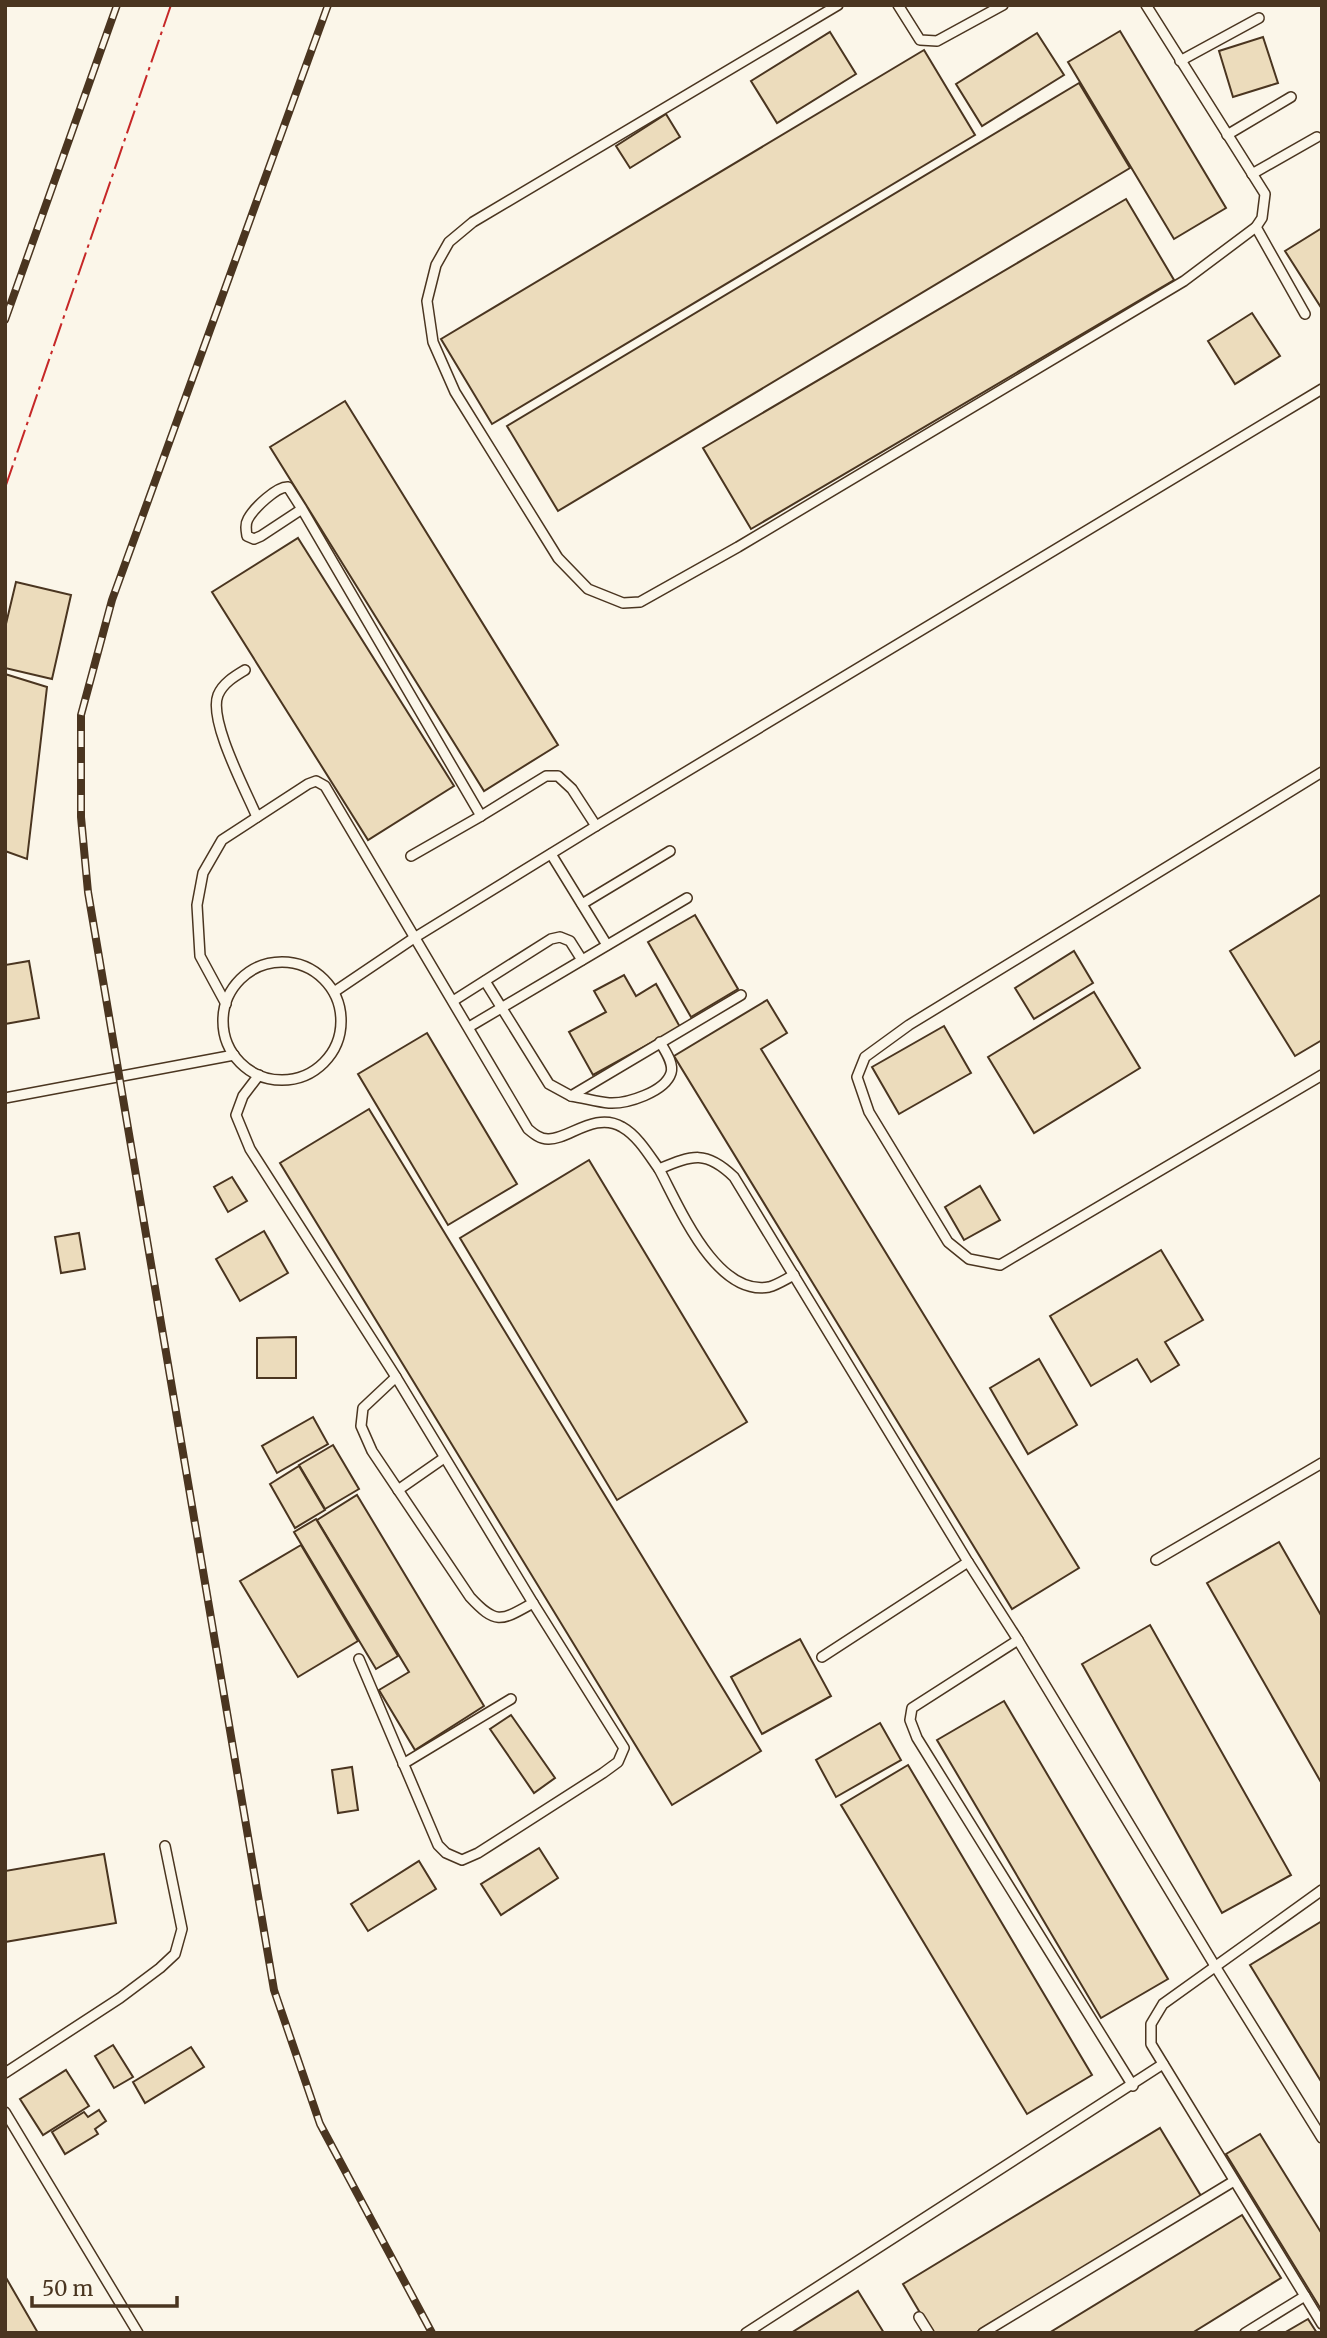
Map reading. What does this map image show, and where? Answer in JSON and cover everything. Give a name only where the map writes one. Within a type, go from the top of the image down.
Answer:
[{"type":"lane","points":[[838,5],[473,222],[449,242],[436,265],[427,301],[433,342],[456,392],[558,558],[588,589],[623,603],[640,602],[738,547],[1184,281],[1256,227],[1262,218],[1265,194],[1146,5]]},
{"type":"lane","points":[[898,5],[920,40],[937,41],[1003,5]]},
{"type":"lane","points":[[1180,61],[1259,18]]},
{"type":"lane","points":[[1227,135],[1291,97]]},
{"type":"lane","points":[[1252,174],[1317,137]]},
{"type":"lane","points":[[1256,227],[1305,314]]},
{"type":"lane","points":[[334,992],[414,938],[596,826],[1322,389]]},
{"type":"lane","points":[[302,509],[261,536],[254,539],[247,536],[249,518],[275,490],[282,486],[288,487],[302,509],[481,816]]},
{"type":"lane","points":[[246,670],[231,678],[218,693],[215,709],[227,750],[257,817]]},
{"type":"lane","points":[[1322,772],[909,1025],[865,1057],[857,1077],[869,1112],[948,1242],[969,1259],[1000,1265],[1322,1075]]},
{"type":"lane","points":[[411,856],[546,776],[558,776],[572,789],[596,826]]},
{"type":"lane","points":[[226,1003],[200,956],[197,905],[203,873],[222,840],[316,781],[325,786],[524,1122],[538,1136],[550,1140],[583,1126],[603,1123],[622,1126],[659,1169],[711,1262],[725,1276],[752,1286],[769,1287],[794,1275]]},
{"type":"lane","points":[[582,904],[670,851]]},
{"type":"lane","points":[[551,854],[607,945]]},
{"type":"lane","points":[[468,1027],[687,898]]},
{"type":"lane","points":[[453,1001],[551,939],[560,937],[570,941],[582,960]]},
{"type":"lane","points":[[286,961],[305,966],[322,977],[334,992],[340,1009],[341,1028],[336,1045],[326,1060],[312,1072],[295,1079],[277,1080],[259,1075],[234,1055],[225,1035],[223,1020],[226,1003],[234,986],[248,972],[266,964],[286,961]]},
{"type":"lane","points":[[485,981],[549,1084],[571,1096],[609,1103],[627,1102],[647,1094],[666,1080],[671,1072],[671,1062],[660,1042]]},
{"type":"lane","points":[[571,1096],[741,995]]},
{"type":"lane","points":[[5,1098],[234,1055]]},
{"type":"lane","points":[[259,1075],[243,1096],[236,1115],[250,1149],[396,1377],[533,1604],[624,1748],[618,1762],[463,1860],[446,1853],[438,1845],[359,1659]]},
{"type":"lane","points":[[659,1169],[683,1159],[708,1158],[720,1163],[734,1177],[1214,1966],[1322,2138]]},
{"type":"lane","points":[[396,1377],[363,1408],[361,1426],[372,1451],[470,1597],[487,1614],[506,1618],[533,1604]]},
{"type":"lane","points":[[398,1490],[444,1458]]},
{"type":"lane","points":[[1156,1560],[1322,1463]]},
{"type":"lane","points":[[822,1657],[968,1562]]},
{"type":"lane","points":[[1018,1640],[912,1708],[910,1720],[917,1738],[1133,2086]]},
{"type":"lane","points":[[403,1763],[512,1699]]},
{"type":"lane","points":[[5,2073],[120,1998],[175,1954],[182,1929],[165,1846]]},
{"type":"lane","points":[[1322,1890],[1163,2004],[1151,2024],[1151,2044],[1322,2324]]},
{"type":"lane","points":[[746,2333],[1133,2086],[1163,2064]]},
{"type":"lane","points":[[5,2112],[138,2333]]},
{"type":"lane","points":[[983,2333],[1234,2181]]},
{"type":"lane","points":[[1245,2333],[1305,2296]]},
{"type":"lane","points":[[919,2317],[929,2333]]},
{"type":"building","points":[[1120,31],[1226,208],[1174,239],[1068,62]]},
{"type":"building","points":[[830,32],[856,74],[777,123],[751,81]]},
{"type":"building","points":[[1037,33],[1064,75],[982,126],[956,84]]},
{"type":"building","points":[[1263,37],[1278,83],[1233,97],[1219,51]]},
{"type":"building","points":[[924,50],[975,135],[492,424],[441,339]]},
{"type":"building","points":[[1079,83],[1130,168],[558,511],[507,426]]},
{"type":"building","points":[[666,114],[680,137],[630,168],[616,146]]},
{"type":"building","points":[[1126,199],[1174,280],[751,529],[703,448]]},
{"type":"building","points":[[1322,228],[1322,309],[1285,251]]},
{"type":"building","points":[[1252,313],[1280,356],[1235,384],[1208,341]]},
{"type":"building","points":[[345,401],[558,745],[484,791],[270,447]]},
{"type":"building","points":[[298,538],[454,786],[368,840],[212,592]]},
{"type":"building","points":[[16,582],[71,595],[52,679],[5,668],[5,628]]},
{"type":"building","points":[[5,674],[47,687],[27,859],[5,851]]},
{"type":"building","points":[[1322,894],[1322,1040],[1295,1056],[1230,951]]},
{"type":"building","points":[[695,915],[738,989],[691,1017],[648,942]]},
{"type":"building","points":[[1074,951],[1093,983],[1034,1019],[1015,988]]},
{"type":"building","points":[[29,961],[39,1018],[5,1024],[5,965]]},
{"type":"building","points":[[624,975],[636,996],[656,984],[680,1027],[593,1075],[569,1032],[606,1012],[594,991]]},
{"type":"building","points":[[1094,992],[1140,1068],[1034,1133],[988,1057]]},
{"type":"building","points":[[767,1000],[787,1033],[761,1049],[1079,1568],[1012,1609],[674,1056]]},
{"type":"building","points":[[944,1026],[971,1073],[899,1114],[872,1067]]},
{"type":"building","points":[[427,1033],[517,1184],[448,1225],[358,1074]]},
{"type":"building","points":[[369,1109],[761,1751],[672,1805],[280,1163]]},
{"type":"building","points":[[589,1160],[747,1422],[617,1500],[460,1238]]},
{"type":"building","points":[[232,1177],[247,1201],[228,1212],[214,1187]]},
{"type":"building","points":[[980,1186],[1000,1220],[964,1240],[945,1207]]},
{"type":"building","points":[[264,1231],[288,1273],[240,1301],[216,1259]]},
{"type":"building","points":[[79,1233],[85,1269],[61,1273],[55,1237]]},
{"type":"building","points":[[1161,1250],[1203,1320],[1165,1342],[1179,1365],[1151,1382],[1137,1359],[1091,1386],[1050,1316]]},
{"type":"building","points":[[296,1337],[296,1378],[257,1378],[257,1338]]},
{"type":"building","points":[[1039,1359],[1077,1425],[1028,1454],[990,1388]]},
{"type":"building","points":[[313,1417],[328,1444],[277,1473],[262,1446]]},
{"type":"building","points":[[333,1445],[359,1489],[325,1509],[299,1465]]},
{"type":"building","points":[[299,1466],[325,1510],[295,1528],[270,1484]]},
{"type":"building","points":[[357,1495],[484,1706],[415,1750],[379,1690],[409,1672],[317,1520]]},
{"type":"building","points":[[316,1519],[398,1656],[376,1669],[294,1532]]},
{"type":"building","points":[[1279,1542],[1322,1617],[1322,1784],[1207,1583]]},
{"type":"building","points":[[301,1545],[358,1641],[298,1677],[240,1581]]},
{"type":"building","points":[[1150,1625],[1291,1875],[1222,1913],[1082,1664]]},
{"type":"building","points":[[800,1639],[831,1696],[762,1734],[731,1677]]},
{"type":"building","points":[[1004,1701],[1168,1979],[1101,2018],[937,1740]]},
{"type":"building","points":[[511,1715],[555,1778],[534,1793],[490,1729]]},
{"type":"building","points":[[880,1723],[901,1760],[836,1797],[816,1760]]},
{"type":"building","points":[[908,1765],[1092,2075],[1027,2114],[841,1805]]},
{"type":"building","points":[[352,1767],[358,1810],[338,1813],[332,1770]]},
{"type":"building","points":[[539,1848],[558,1878],[501,1915],[481,1884]]},
{"type":"building","points":[[104,1854],[116,1923],[5,1942],[5,1871]]},
{"type":"building","points":[[419,1861],[436,1889],[368,1931],[351,1904]]},
{"type":"building","points":[[1322,1921],[1322,2083],[1250,1965]]},
{"type":"building","points":[[113,2045],[133,2077],[114,2088],[95,2056]]},
{"type":"building","points":[[191,2047],[204,2067],[145,2103],[133,2082]]},
{"type":"building","points":[[66,2070],[89,2106],[43,2135],[20,2099]]},
{"type":"building","points":[[99,2110],[106,2121],[95,2129],[98,2134],[65,2154],[52,2132],[84,2112],[88,2117]]},
{"type":"building","points":[[1160,2128],[1201,2196],[975,2333],[932,2333],[903,2284]]},
{"type":"building","points":[[1260,2134],[1322,2234],[1322,2311],[1226,2154]]},
{"type":"building","points":[[1242,2215],[1281,2278],[1192,2333],[1049,2333]]},
{"type":"building","points":[[5,2276],[38,2333],[5,2333]]},
{"type":"building","points":[[858,2291],[884,2333],[791,2333]]},
{"type":"building","points":[[1308,2319],[1317,2333],[1284,2333]]},
{"type":"railway","points":[[5,320],[117,5]]},
{"type":"railway","points":[[328,5],[112,600],[81,715],[81,817],[88,892],[274,1990],[320,2124],[432,2333]]},
{"type":"power","points":[[5,488],[171,5]]}]
